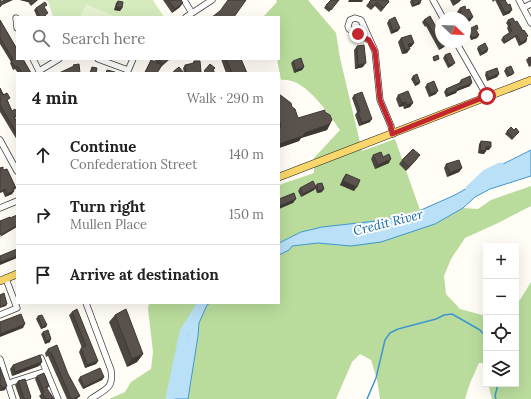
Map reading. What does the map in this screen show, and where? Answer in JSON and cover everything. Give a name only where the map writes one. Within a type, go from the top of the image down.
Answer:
[{"type":"main road","points":[[280,177],[531,80]]},
{"type":"main road","points":[[3,280],[16,274]]},
{"type":"street","points":[[184,0],[192,13]]},
{"type":"street","points":[[188,16],[212,0]]},
{"type":"street","points":[[433,0],[440,12]]},
{"type":"street","points":[[519,0],[531,23]]},
{"type":"street","points":[[523,8],[531,4]]},
{"type":"street","points":[[369,40],[375,51],[380,100],[391,126],[392,134]]},
{"type":"street","points":[[459,48],[487,96]]},
{"type":"street","points":[[34,60],[40,72],[58,60]]},
{"type":"street","points":[[100,60],[128,72],[133,60]]},
{"type":"street","points":[[0,140],[16,169]]},
{"type":"street","points":[[0,208],[16,201]]},
{"type":"street","points":[[0,315],[17,308],[3,280]]},
{"type":"street","points":[[86,304],[113,379],[110,386],[91,399]]},
{"type":"street","points":[[0,358],[13,399]]},
{"type":"street","points":[[41,358],[58,399]]},
{"type":"street","points":[[9,383],[46,371]]},
{"type":"green space","points":[[46,0],[153,0],[163,16],[53,16],[49,4]]},
{"type":"green space","points":[[276,0],[308,0],[336,33],[340,58],[362,151],[395,139],[420,210],[412,214],[385,220],[322,227],[301,232],[280,242],[280,185],[314,173],[314,158],[340,130],[323,106],[307,90],[290,80],[281,80],[277,60],[280,60],[280,16],[264,16],[277,2]]},
{"type":"green space","points":[[86,4],[114,16],[80,16]]},
{"type":"green space","points":[[531,186],[531,206],[465,238],[451,259],[444,276],[446,294],[460,309],[483,315],[483,363],[479,363],[465,399],[380,399],[377,379],[371,360],[360,354],[352,362],[336,399],[188,399],[199,323],[207,305],[280,304],[280,254],[289,250],[292,246],[318,243],[351,246],[435,224],[463,208],[478,209],[491,200]]},
{"type":"green space","points":[[531,282],[531,399],[492,399],[489,387],[519,387],[520,300]]},
{"type":"green space","points":[[149,304],[202,304],[189,330],[178,365],[174,399],[109,399],[125,392],[131,382],[151,369],[153,352],[148,309]]},
{"type":"water","name":"Credit River","points":[[531,150],[531,176],[490,189],[475,197],[463,208],[435,224],[381,242],[351,246],[318,243],[292,246],[289,250],[280,254],[280,242],[301,232],[322,227],[385,220],[412,214],[455,195],[478,182],[495,168]]},
{"type":"water","points":[[202,304],[208,304],[199,323],[188,399],[174,399],[178,365],[189,330]]},
{"type":"building","points":[[0,0],[3,2],[3,0],[10,0],[2,4],[0,7]]},
{"type":"building","points":[[30,0],[37,0],[33,3]]},
{"type":"building","points":[[168,0],[181,0],[183,3],[175,9]]},
{"type":"building","points":[[228,0],[246,0],[235,16],[213,16],[220,11]]},
{"type":"building","points":[[331,0],[339,0],[331,10],[326,5]]},
{"type":"building","points":[[371,0],[388,0],[389,2],[383,8],[377,2],[373,6],[369,2]]},
{"type":"building","points":[[412,0],[421,0],[421,1],[414,5]]},
{"type":"building","points":[[453,0],[460,0],[455,3]]},
{"type":"building","points":[[498,0],[505,0],[508,5],[510,4],[512,10],[505,13]]},
{"type":"building","points":[[118,1],[123,2],[122,8],[116,7]]},
{"type":"building","points":[[45,2],[47,5],[44,7],[48,13],[46,16],[40,16],[36,8]]},
{"type":"building","points":[[465,6],[466,10],[469,9],[470,12],[461,12],[460,8]]},
{"type":"building","points":[[430,16],[435,25],[435,36],[428,24],[424,20]]},
{"type":"building","points":[[395,17],[400,28],[393,31],[389,20]]},
{"type":"building","points":[[513,18],[528,36],[526,37],[527,39],[521,43],[517,35],[506,42],[503,37],[512,31],[508,20]]},
{"type":"building","points":[[0,20],[16,47],[16,60],[24,60],[30,72],[21,72],[17,66],[15,67],[11,61],[13,60],[0,38]]},
{"type":"building","points":[[477,25],[478,29],[476,30],[479,35],[472,38],[471,28]]},
{"type":"building","points":[[411,35],[414,43],[408,44],[410,49],[405,50],[401,38]]},
{"type":"building","points":[[485,43],[488,49],[482,53],[478,47]]},
{"type":"building","points":[[364,45],[366,63],[358,65],[357,46]]},
{"type":"building","points":[[450,53],[455,63],[449,65],[445,55]]},
{"type":"building","points":[[438,55],[439,59],[434,61],[433,57]]},
{"type":"building","points":[[531,57],[531,64],[528,58]]},
{"type":"building","points":[[301,58],[304,67],[296,70],[293,61]]},
{"type":"building","points":[[151,60],[162,65],[158,72],[145,72]]},
{"type":"building","points":[[159,60],[168,60],[163,64]]},
{"type":"building","points":[[226,60],[241,60],[247,72],[232,72]]},
{"type":"building","points":[[194,61],[200,61],[201,72],[186,72],[185,65],[194,63]]},
{"type":"building","points":[[79,64],[80,72],[61,72],[74,66],[73,65]]},
{"type":"building","points":[[210,64],[215,68],[213,70],[214,72],[204,71]]},
{"type":"building","points":[[511,66],[514,73],[509,75],[506,68]]},
{"type":"building","points":[[92,67],[97,68],[96,72],[90,72]]},
{"type":"building","points":[[179,67],[183,72],[174,72]]},
{"type":"building","points":[[497,68],[499,74],[489,78],[486,72]]},
{"type":"building","points":[[417,74],[420,82],[416,83],[413,76]]},
{"type":"building","points":[[470,76],[472,83],[448,94],[446,89],[462,82],[461,80]]},
{"type":"building","points":[[434,81],[438,91],[431,94],[427,84]]},
{"type":"building","points":[[0,88],[3,95],[7,93],[10,98],[7,100],[12,111],[15,109],[16,111],[16,116],[14,117],[16,120],[16,132],[0,105]]},
{"type":"building","points":[[408,91],[413,103],[407,105],[406,102],[402,103],[398,95]]},
{"type":"building","points":[[362,92],[372,119],[362,123],[358,112],[360,111],[354,95]]},
{"type":"building","points":[[280,95],[291,103],[298,118],[325,110],[325,112],[330,115],[332,120],[330,124],[305,133],[303,136],[280,144]]},
{"type":"building","points":[[511,127],[514,130],[516,128],[519,132],[513,138],[507,131]]},
{"type":"building","points":[[481,141],[491,142],[491,147],[486,147],[486,151],[480,150]]},
{"type":"building","points":[[413,149],[420,155],[409,167],[402,160]]},
{"type":"building","points":[[381,152],[383,157],[389,154],[391,159],[378,165],[373,155]]},
{"type":"building","points":[[459,160],[462,168],[450,173],[446,164]]},
{"type":"building","points":[[3,167],[3,170],[7,169],[16,188],[13,188],[14,191],[7,194],[5,189],[0,192],[0,168]]},
{"type":"building","points":[[346,174],[360,180],[357,187],[343,181]]},
{"type":"building","points":[[313,181],[316,187],[303,194],[300,188]]},
{"type":"building","points":[[322,183],[324,189],[318,191],[317,184]]},
{"type":"building","points":[[294,193],[296,199],[280,206],[280,199]]},
{"type":"building","points":[[16,215],[16,226],[1,235],[0,221]]},
{"type":"building","points":[[16,249],[16,256],[0,262],[0,256]]},
{"type":"building","points":[[4,293],[7,304],[0,307],[0,295]]},
{"type":"building","points":[[77,309],[98,361],[87,365],[81,348],[86,346],[72,312]]},
{"type":"building","points":[[126,309],[143,354],[132,359],[115,315]]},
{"type":"building","points":[[21,314],[25,324],[0,334],[0,322]]},
{"type":"building","points":[[42,315],[47,325],[42,327],[38,316]]},
{"type":"building","points":[[48,330],[51,339],[46,341],[43,332]]},
{"type":"building","points":[[57,345],[68,374],[80,396],[73,399],[71,399],[51,352],[49,353],[48,349]]},
{"type":"building","points":[[40,355],[42,362],[15,372],[13,365]]},
{"type":"building","points":[[0,367],[7,386],[2,388],[0,385]]},
{"type":"building","points":[[100,368],[104,377],[84,387],[80,377]]},
{"type":"building","points":[[44,373],[49,386],[46,387],[54,399],[46,399],[42,393],[44,392],[37,376]]},
{"type":"building","points":[[25,379],[31,399],[24,399],[18,381]]},
{"type":"waterway","name":"Credit River","points":[[470,189],[486,174],[500,167]]},
{"type":"waterway","name":"Credit River","points":[[170,399],[184,332],[201,304]]},
{"type":"waterway","points":[[367,399],[376,378],[385,340],[390,333],[398,329],[452,314],[480,330],[483,334]]},
{"type":"waterway","points":[[496,399],[495,396],[497,387]]},
{"type":"route","points":[[358,34],[369,40],[375,51],[380,100],[391,126],[392,134],[487,96]]}]
